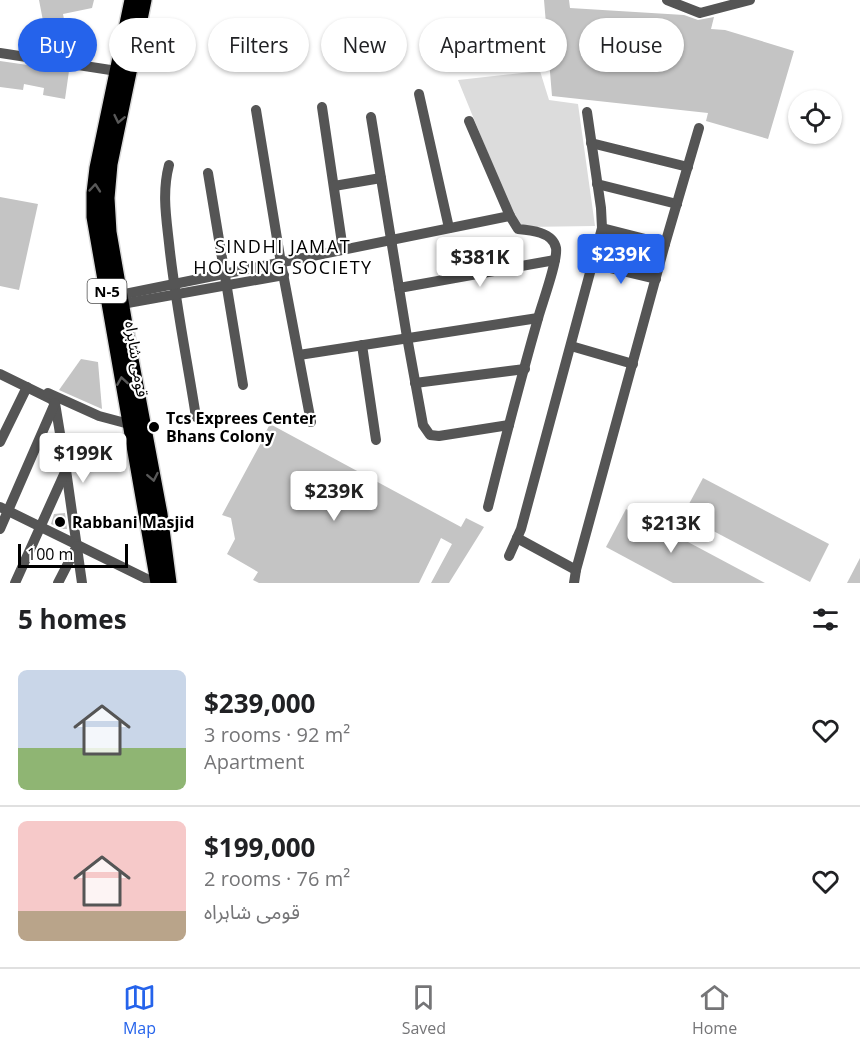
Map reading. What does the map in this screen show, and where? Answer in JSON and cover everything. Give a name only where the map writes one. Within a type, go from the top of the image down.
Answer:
[{"type":"highway","name":"قومی شاہراہ","points":[[128,18],[132,0]]},
{"type":"highway","name":"قومی شاہراہ","points":[[144,0],[110,164],[106,198],[109,232],[160,516],[169,583]]},
{"type":"highway","name":"قومی شاہراہ","points":[[117,72],[97,168],[94,217],[156,583]]},
{"type":"street","points":[[667,0],[699,13],[750,0]]},
{"type":"street","points":[[0,53],[109,70]]},
{"type":"street","points":[[419,94],[449,228]]},
{"type":"street","points":[[322,107],[343,250]]},
{"type":"street","points":[[256,110],[281,263],[312,422]]},
{"type":"street","points":[[509,556],[521,529],[602,228],[587,112]]},
{"type":"street","points":[[371,117],[423,425],[430,435],[439,436],[509,425]]},
{"type":"street","points":[[469,120],[510,216],[518,229],[534,230],[550,238],[556,247],[555,260],[488,507]]},
{"type":"street","points":[[573,583],[665,244],[699,128]]},
{"type":"street","points":[[591,143],[688,167]]},
{"type":"street","points":[[168,165],[165,181],[165,206],[175,289],[196,417]]},
{"type":"street","points":[[208,173],[243,385]]},
{"type":"street","points":[[334,186],[381,178]]},
{"type":"street","points":[[597,183],[677,204]]},
{"type":"street","points":[[225,280],[281,263],[510,216]]},
{"type":"street","points":[[602,228],[665,244]]},
{"type":"street","points":[[399,288],[555,260]]},
{"type":"street","points":[[593,264],[656,279]]},
{"type":"street","points":[[121,299],[225,280],[284,275]]},
{"type":"street","points":[[299,355],[538,318]]},
{"type":"street","points":[[362,345],[376,440]]},
{"type":"street","points":[[571,346],[633,364]]},
{"type":"street","points":[[0,368],[64,401],[99,416],[129,424]]},
{"type":"street","points":[[415,383],[525,369]]},
{"type":"street","points":[[0,374],[55,403],[82,583]]},
{"type":"street","points":[[0,442],[27,387]]},
{"type":"street","points":[[0,529],[4,509],[55,403]]},
{"type":"street","points":[[15,583],[66,470]]},
{"type":"street","points":[[4,509],[156,583]]},
{"type":"street","points":[[517,538],[576,570]]},
{"type":"street","points":[[58,583],[77,546]]},
{"type":"shaded area","points":[[540,72],[549,100],[578,104],[595,226],[522,227],[516,222],[458,80]]},
{"type":"building","points":[[39,0],[94,0],[92,8],[63,14],[64,18],[42,18]]},
{"type":"building","points":[[544,0],[569,0],[570,8],[684,15],[698,20],[714,17],[711,29],[725,30],[794,51],[768,139],[706,121],[708,113],[552,96],[550,72],[567,72],[567,18],[546,18]]},
{"type":"building","points":[[0,61],[18,64],[18,72],[69,72],[65,99],[43,95],[44,88],[24,84],[23,90],[0,87]]},
{"type":"building","points":[[0,197],[38,204],[19,290],[0,286]]},
{"type":"building","points":[[81,359],[98,362],[102,409],[59,390]]},
{"type":"building","points":[[270,424],[461,527],[466,518],[484,527],[449,583],[431,583],[452,544],[441,538],[419,583],[259,583],[253,580],[258,572],[227,554],[235,539],[231,518],[222,515]]},
{"type":"building","points":[[703,478],[829,544],[810,582],[683,515]]},
{"type":"building","points":[[626,509],[765,583],[673,583],[606,547]]},
{"type":"building","name":"Rabbani Masjid","points":[[65,513],[67,529],[51,524],[54,514]]},
{"type":"building","points":[[860,558],[860,583],[847,583]]},
{"type":"place","name":"Tcs Exprees Center Bhans Colony","points":[[154,427]]},
{"type":"place","name":"Rabbani Masjid","points":[[60,522]]},
{"type":"district","name":"SINDHI JAMAT HOUSING SOCIETY","points":[[283,256]]}]
